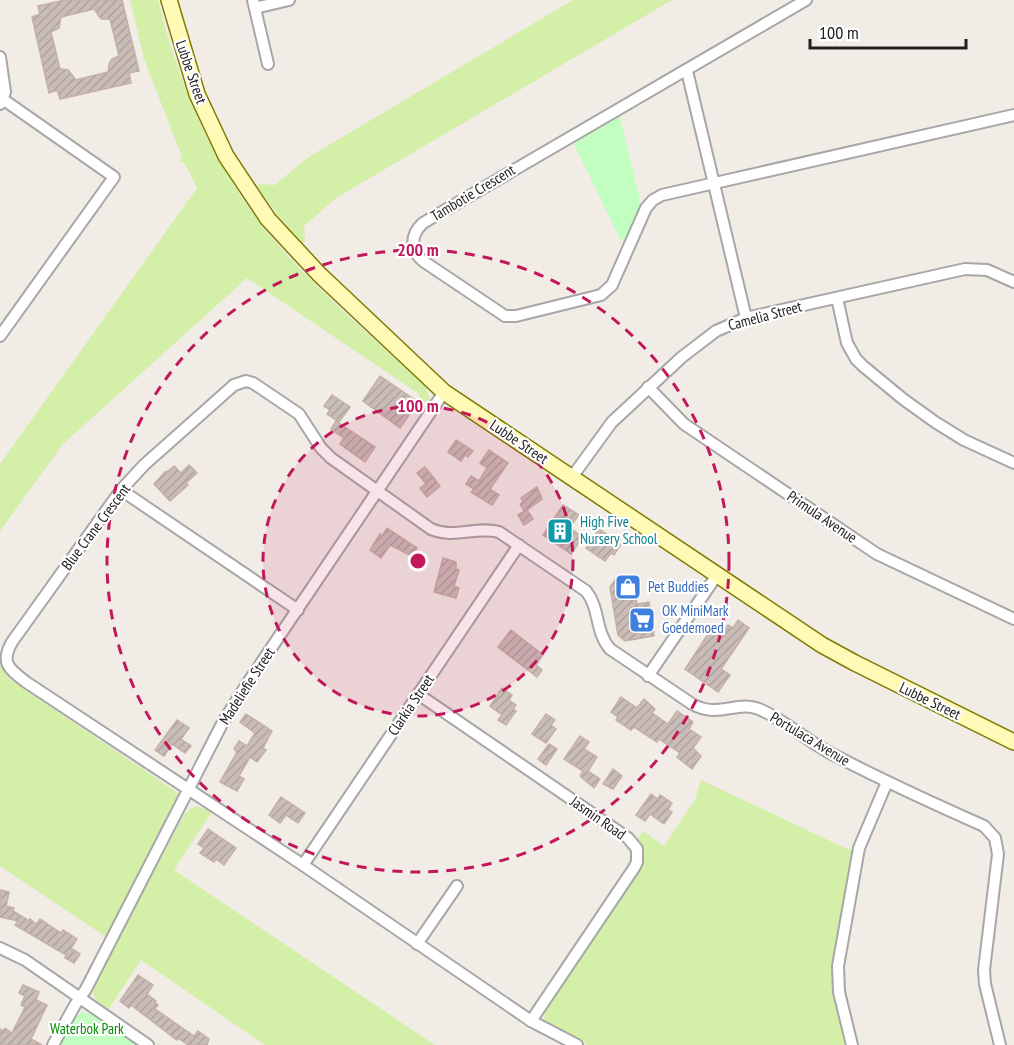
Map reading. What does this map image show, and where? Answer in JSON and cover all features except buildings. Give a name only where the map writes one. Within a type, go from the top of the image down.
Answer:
[{"type":"main road","name":"Lubbe Street","points":[[169,0],[197,94],[208,121],[226,156],[255,201],[310,266],[444,392],[838,655],[1014,742]]},
{"type":"street","points":[[268,64],[254,4],[289,0]]},
{"type":"street","name":"Tambotie Crescent","points":[[806,0],[423,223],[413,236],[413,248],[423,261],[499,313],[516,316],[604,293],[612,285],[643,214],[650,204],[662,195],[1007,114],[1014,115]]},
{"type":"street","points":[[0,57],[5,78],[2,102],[114,177],[0,336]]},
{"type":"street","points":[[687,71],[746,318]]},
{"type":"street","name":"Camelia Street","points":[[572,477],[612,422],[682,357],[716,331],[746,318],[965,269],[987,270],[1014,282]]},
{"type":"street","points":[[837,298],[847,343],[863,366],[903,399],[963,440],[1014,463]]},
{"type":"street","name":"Blue Crane Crescent","points":[[188,790],[12,672],[6,656],[12,642],[121,490],[144,465],[227,390],[240,382],[253,383],[295,410],[326,454],[379,491]]},
{"type":"street","name":"Primula Avenue","points":[[648,387],[684,424],[877,554],[1014,619]]},
{"type":"street","name":"Madeliefie Street","points":[[53,1045],[223,722],[444,392]]},
{"type":"street","points":[[121,490],[298,610]]},
{"type":"street","name":"Portulaca Avenue","points":[[379,491],[397,506],[439,532],[446,534],[492,531],[519,544],[586,591],[594,605],[606,644],[616,654],[692,704],[706,710],[743,707],[758,709],[827,752],[984,826],[994,838],[998,855],[984,970],[985,984],[1000,1045]]},
{"type":"street","name":"Clarkia Street","points":[[303,865],[519,544]]},
{"type":"street","points":[[648,676],[717,575]]},
{"type":"street","name":"Jasmin Road","points":[[418,694],[628,838],[637,849],[637,862],[634,868],[531,1020]]},
{"type":"street","points":[[852,1045],[839,992],[838,966],[859,848],[887,782]]},
{"type":"street","points":[[188,790],[531,1020],[577,1045]]},
{"type":"street","points":[[417,944],[457,886]]},
{"type":"street","points":[[0,948],[18,955],[148,1045]]},
{"type":"green space","points":[[130,0],[158,0],[176,62],[200,123],[231,180],[268,233],[344,312],[425,386],[430,398],[426,410],[422,408],[419,394],[247,278],[63,444],[0,531],[0,464],[197,188],[186,165],[180,161],[182,157],[144,59]]},
{"type":"green space","points":[[573,0],[672,0],[336,198],[304,226],[305,241],[302,244],[257,186],[260,184],[275,185],[307,158]]},
{"type":"green space","points":[[620,117],[641,204],[625,241],[620,239],[572,140]]},
{"type":"green space","points":[[0,665],[8,678],[178,793],[179,798],[106,937],[0,866]]},
{"type":"green space","points":[[701,780],[847,849],[854,850],[833,970],[834,993],[847,1045],[588,1045],[549,1026],[544,1021],[545,1009],[638,871],[642,852],[638,838],[643,831],[664,846],[695,800]]},
{"type":"green space","points":[[197,806],[212,812],[174,870],[435,1045],[265,1045],[141,960],[108,1010],[96,1000],[93,994],[95,983],[184,815]]},
{"type":"green space","name":"Waterbok Park","points":[[82,1012],[92,1014],[137,1045],[59,1045],[75,1017]]},
{"type":"place","name":"High Five Nursery School","points":[[560,531]]},
{"type":"place","name":"Pet Buddies","points":[[628,587]]},
{"type":"place","name":"OK MiniMark Goedemoed","points":[[642,620]]}]
